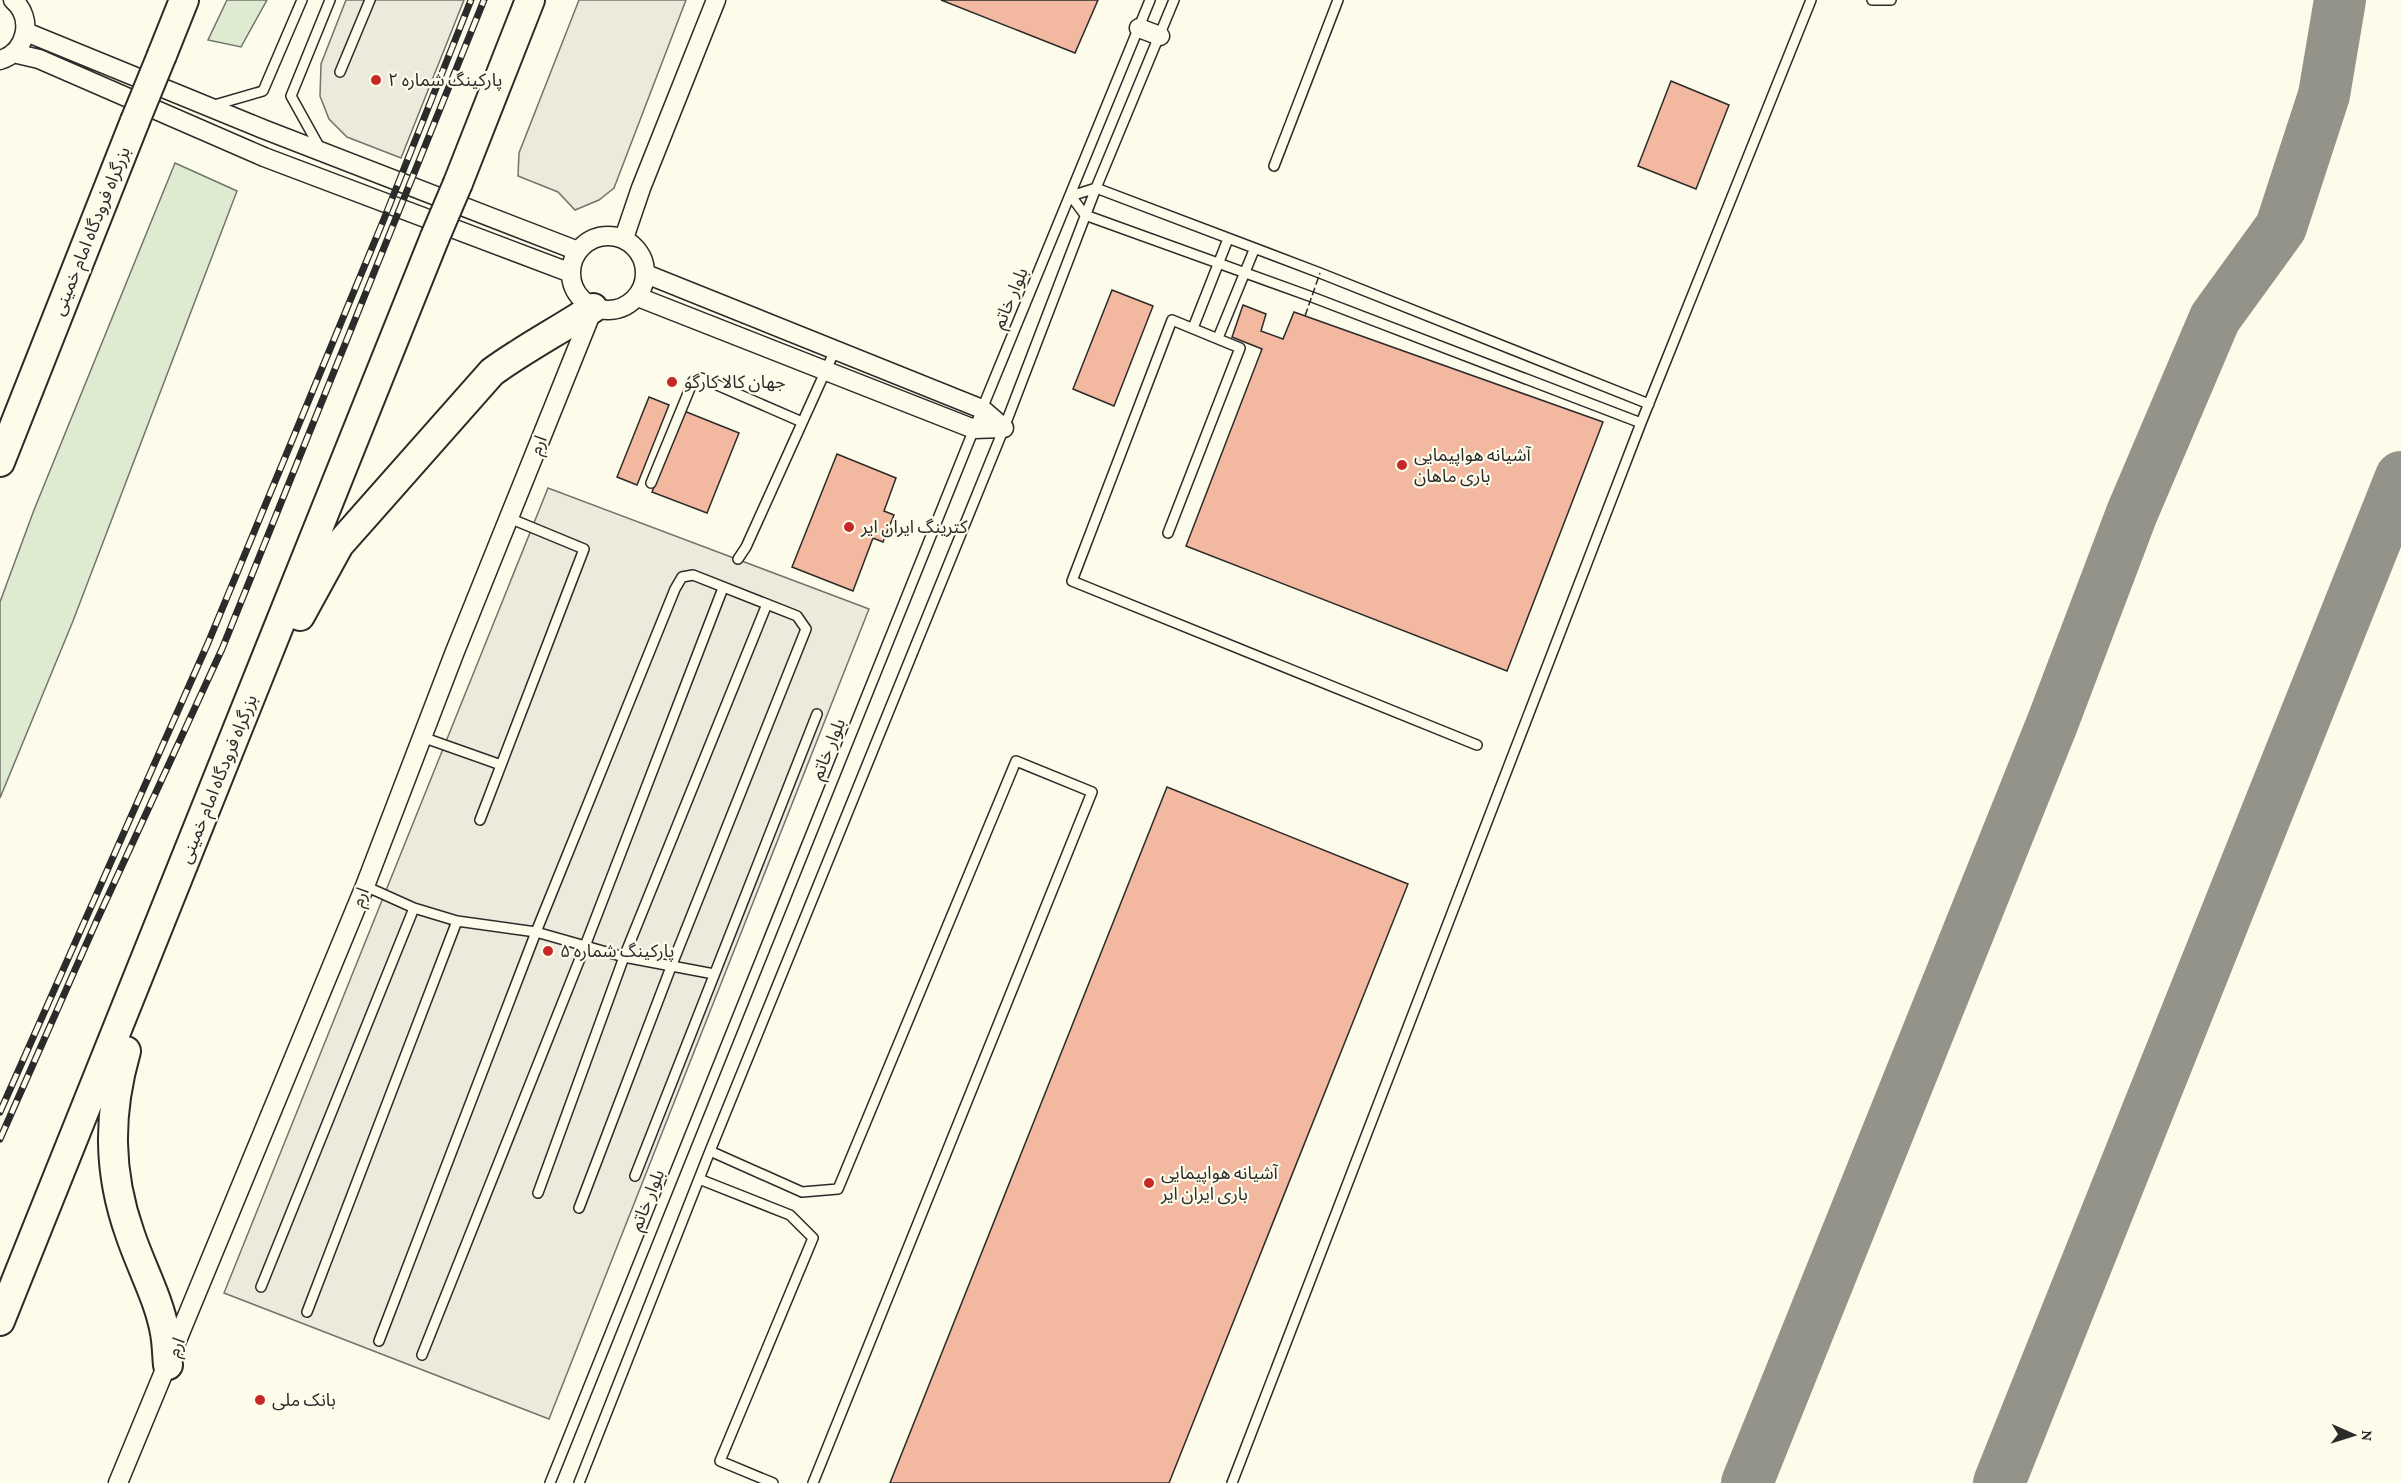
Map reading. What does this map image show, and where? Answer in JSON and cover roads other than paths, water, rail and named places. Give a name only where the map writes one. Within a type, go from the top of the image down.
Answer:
[{"type":"highway","name":"بزرگراه فرودگاه امام خمینی","points":[[0,462],[184,0]]},
{"type":"highway","name":"بزرگراه فرودگاه امام خمینی","points":[[0,1321],[530,0]]},
{"type":"highway","points":[[243,718],[339,545],[492,372],[523,350],[552,335],[593,308]]},
{"type":"highway","points":[[168,1365],[165,1334],[159,1311],[129,1233],[114,1180],[112,1127],[116,1085],[170,899]]},
{"type":"street","points":[[7,57],[23,40],[26,32],[22,11],[13,0]]},
{"type":"street","points":[[624,238],[641,188],[716,0]]},
{"type":"street","points":[[1139,28],[1160,36]]},
{"type":"street","points":[[26,32],[208,107],[578,251]]},
{"type":"street","points":[[7,57],[39,59],[264,157],[571,273]]},
{"type":"street","points":[[612,235],[624,238],[640,253],[646,274],[644,286],[638,297],[629,305],[618,310],[605,311],[593,308],[577,294],[571,273],[572,261],[587,242],[599,236],[612,235]]},
{"type":"street","points":[[646,274],[982,409],[1004,428]]},
{"type":"street","points":[[638,297],[974,429],[1004,428]]},
{"type":"street","name":"ارم","points":[[122,1482],[365,886],[593,308]]},
{"type":"lane","points":[[208,107],[263,91],[302,0]]},
{"type":"lane","points":[[322,152],[291,96],[330,0]]},
{"type":"lane","points":[[340,72],[370,0]]},
{"type":"lane","name":"بلوار خاتم","points":[[550,1483],[982,409],[1150,0]]},
{"type":"lane","points":[[579,1483],[710,1151],[1004,428],[1085,215],[1174,0]]},
{"type":"lane","points":[[1275,166],[1338,0]]},
{"type":"lane","points":[[1232,1483],[1641,423],[1811,0]]},
{"type":"lane","points":[[1872,0],[1891,0]]},
{"type":"lane","points":[[1641,423],[1246,273],[1085,215],[1071,196],[1096,188],[1254,250],[1320,273],[1649,404]]},
{"type":"lane","points":[[1193,328],[1228,239]]},
{"type":"lane","points":[[1218,338],[1254,250]]},
{"type":"lane","points":[[1168,533],[1240,348],[1173,320],[1072,581],[1477,745]]},
{"type":"lane","points":[[738,559],[746,547],[835,350]]},
{"type":"lane","points":[[651,483],[693,381],[701,378],[802,422]]},
{"type":"lane","points":[[480,820],[584,549],[509,518]]},
{"type":"lane","points":[[379,1341],[536,932],[675,589],[682,577],[693,575],[797,616],[806,628],[671,967],[579,1208]]},
{"type":"lane","points":[[422,1355],[585,946],[723,588]]},
{"type":"lane","points":[[538,1193],[624,957],[767,604]]},
{"type":"lane","points":[[635,1176],[817,714]]},
{"type":"lane","points":[[422,737],[501,765]]},
{"type":"lane","points":[[710,1151],[802,1192],[838,1189],[1016,761],[1092,792],[813,1483]]},
{"type":"lane","points":[[365,886],[414,908],[457,921],[536,932],[624,957],[714,974]]},
{"type":"lane","points":[[261,1287],[414,908]]},
{"type":"lane","points":[[307,1312],[457,921]]},
{"type":"lane","points":[[699,1179],[790,1215],[813,1238],[720,1461],[772,1483]]},
{"type":"railway","points":[[0,1112],[208,643],[384,219],[471,0]]},
{"type":"railway","points":[[0,1139],[97,920],[222,649],[484,0]]},
{"type":"place","name":"پارکینگ شماره ۲","points":[[376,80]]},
{"type":"place","name":"جهان کالا کارگو","points":[[672,382]]},
{"type":"place","name":"آشیانه هواپیمایی باری ماهان","points":[[1402,465]]},
{"type":"place","name":"کترینگ ایران ایر","points":[[849,527]]},
{"type":"place","name":"پارکینگ شماره ۵","points":[[548,951]]},
{"type":"place","name":"آشیانه هواپیمایی باری ایران ایر","points":[[1149,1183]]},
{"type":"place","name":"بانک ملی","points":[[260,1400]]}]
